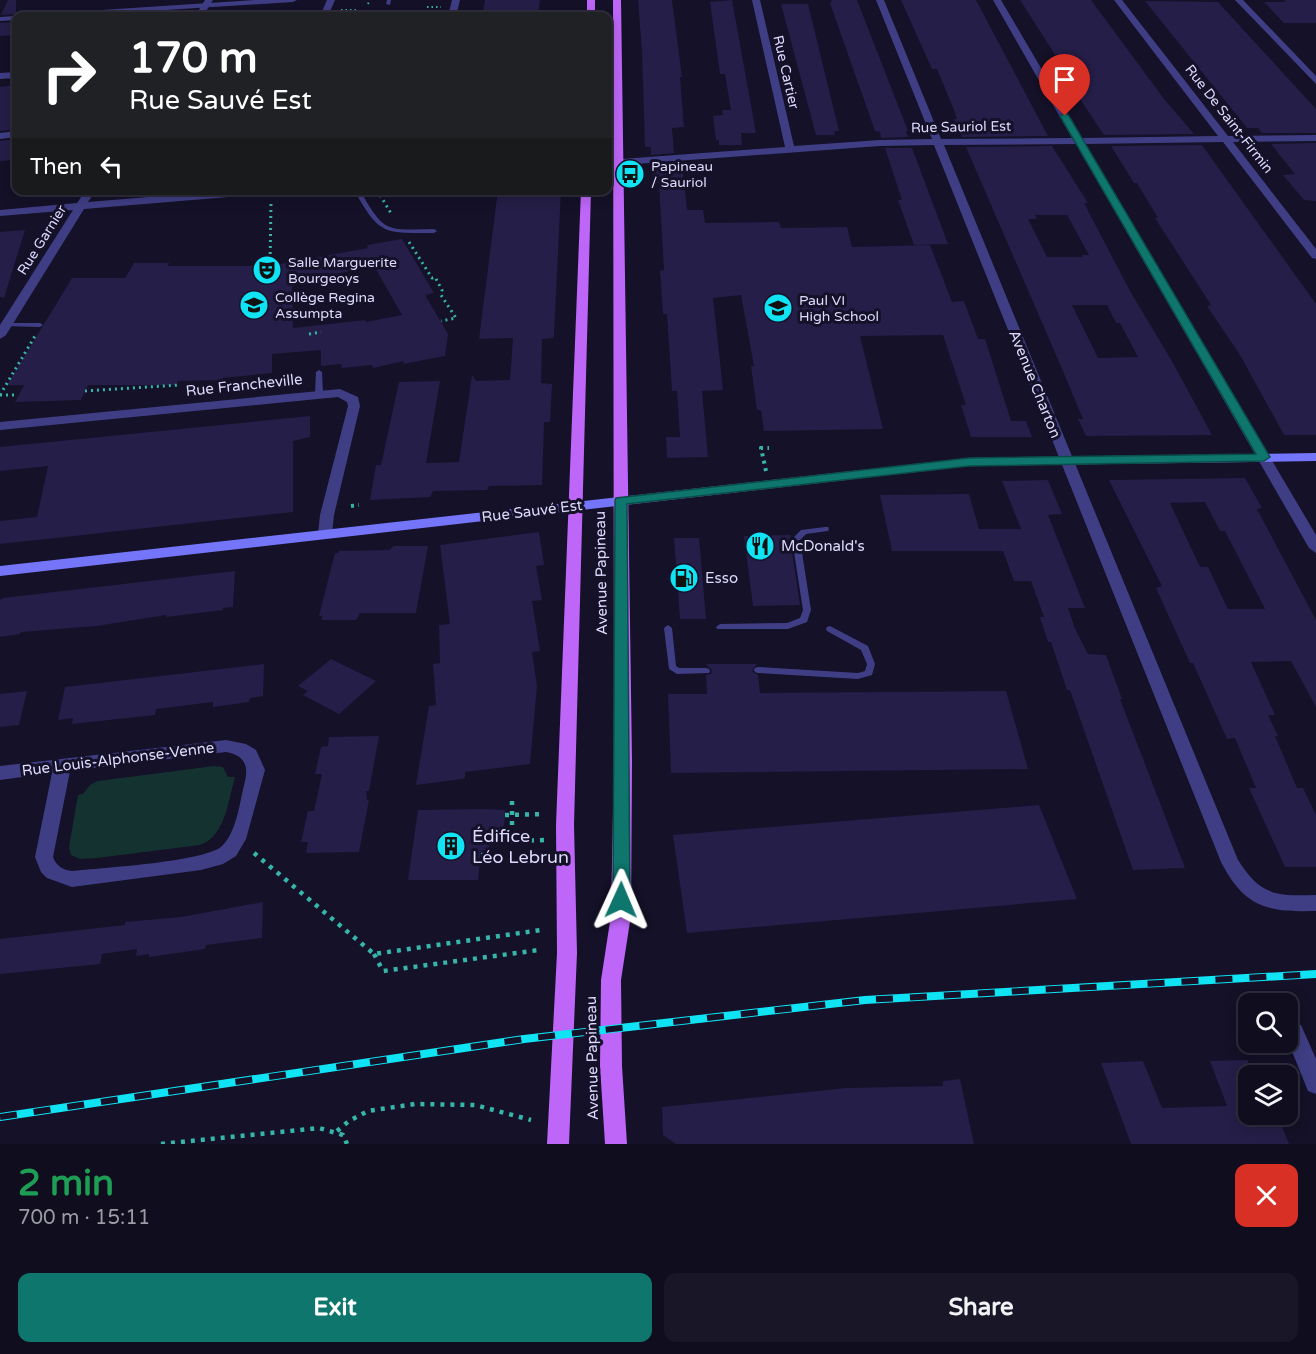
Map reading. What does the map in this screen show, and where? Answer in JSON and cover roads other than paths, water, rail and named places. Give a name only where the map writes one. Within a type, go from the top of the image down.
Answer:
[{"type":"main road","name":"Avenue Papineau","points":[[616,1144],[611,1066],[611,991],[621,915],[622,885],[621,500],[613,163],[617,0]]},
{"type":"main road","name":"Avenue Papineau","points":[[558,1144],[567,953],[565,825],[586,195]]},
{"type":"main road","name":"Rue Sauvé Est","points":[[0,571],[969,462],[1316,457]]},
{"type":"street","points":[[91,12],[207,3],[292,0]]},
{"type":"street","name":"Rue Cartier","points":[[756,0],[790,149]]},
{"type":"street","name":"Avenue Charton","points":[[880,0],[1230,862],[1240,880],[1253,896],[1275,903],[1316,903]]},
{"type":"street","points":[[997,0],[1316,548]]},
{"type":"street","name":"Rue De Saint-Firmin","points":[[1118,0],[1316,256]]},
{"type":"street","points":[[1239,0],[1316,81]]},
{"type":"street","name":"Rue Sauriol Est","points":[[613,163],[846,144],[1316,138]]},
{"type":"street","name":"Rue Garnier","points":[[3,330],[88,195]]},
{"type":"street","points":[[0,213],[213,195]]},
{"type":"street","points":[[0,309],[16,309]]},
{"type":"street","name":"Rue Francheville","points":[[0,426],[319,394],[345,394],[354,403],[327,515],[325,534]]},
{"type":"street","name":"Rue Louis-Alphonse-Venne","points":[[0,773],[226,746],[240,748],[250,755],[256,764],[256,774],[238,840],[223,855],[201,863],[72,879],[53,872],[48,868],[44,857],[62,766]]},
{"type":"street","points":[[1298,1041],[1316,1084]]},
{"type":"lane","points":[[360,195],[378,226],[391,231],[434,231]]},
{"type":"lane","points":[[3,330],[39,327]]},
{"type":"lane","points":[[318,372],[319,394]]},
{"type":"lane","points":[[720,627],[792,625],[804,620],[807,610],[796,539],[804,532],[825,529]]},
{"type":"lane","points":[[668,628],[671,665],[674,669],[706,671]]},
{"type":"lane","points":[[758,670],[858,676],[869,673],[871,664],[865,648],[830,629]]},
{"type":"railway","points":[[0,1117],[524,1039],[865,1000],[1316,974]]},
{"type":"place","name":"Papineau / Sauriol","points":[[630,174]]},
{"type":"place","name":"Salle Marguerite Bourgeoys","points":[[267,270]]},
{"type":"place","name":"Collège Regina Assumpta","points":[[254,305]]},
{"type":"place","name":"Paul VI High School","points":[[778,308]]},
{"type":"place","name":"McDonald's","points":[[760,546]]},
{"type":"place","name":"Esso","points":[[684,578]]},
{"type":"place","name":"Édifice Léo Lebrun","points":[[451,846]]}]
